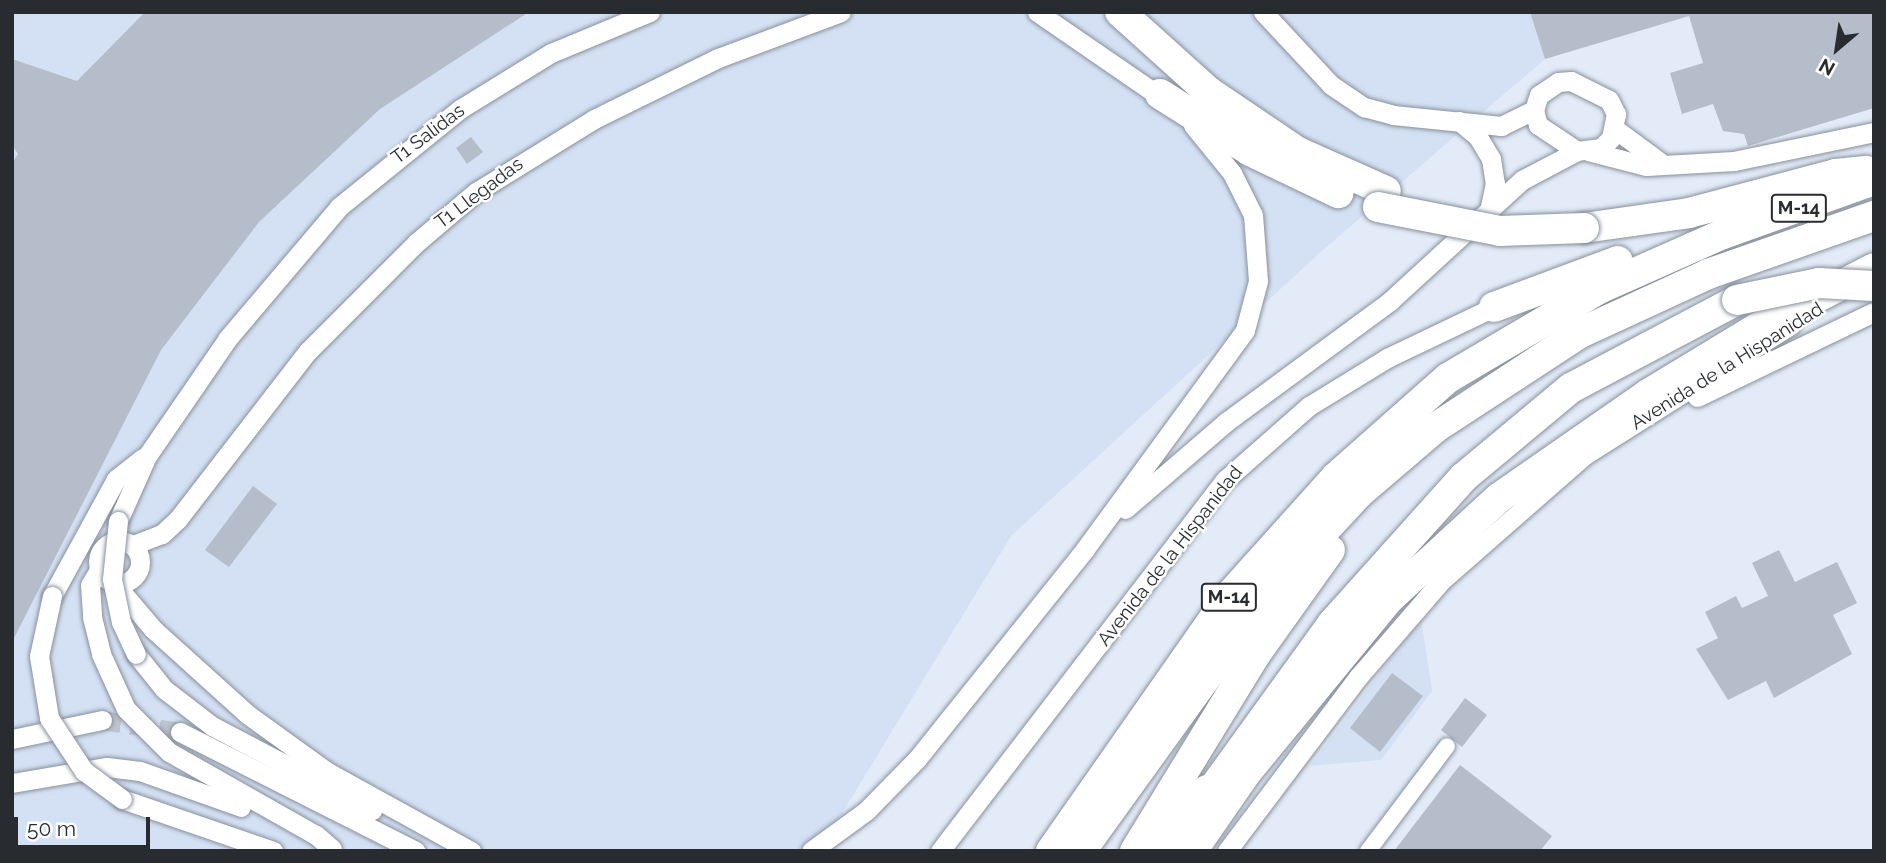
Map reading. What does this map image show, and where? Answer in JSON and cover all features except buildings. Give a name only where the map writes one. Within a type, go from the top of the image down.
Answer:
[{"type":"highway","points":[[1121,12],[1209,92],[1297,152],[1382,199]]},
{"type":"highway","points":[[1160,94],[1274,164],[1382,199],[1470,215],[1584,228],[1651,220],[1836,174],[1874,171]]},
{"type":"highway","name":"M-14","points":[[1051,851],[1174,668],[1231,594],[1336,477],[1448,378],[1520,332],[1601,288],[1723,234],[1874,180]]},
{"type":"highway","name":"M-14","points":[[1081,851],[1269,590],[1359,493],[1408,450],[1481,394],[1580,333],[1708,274],[1874,216]]},
{"type":"highway","points":[[1494,307],[1664,244],[1723,234]]},
{"type":"highway","points":[[1192,851],[1246,773],[1390,598],[1500,497],[1648,394],[1757,328],[1874,268]]},
{"type":"highway","points":[[1158,851],[1221,774],[1332,624],[1464,477],[1571,388],[1737,300],[1819,283],[1874,285]]},
{"type":"highway","points":[[1135,851],[1297,593],[1408,450]]},
{"type":"highway","points":[[1172,851],[1221,774]]},
{"type":"street","name":"T1 Salidas","points":[[146,456],[248,312],[310,236],[430,129],[551,53],[650,12]]},
{"type":"street","name":"T1 Llegadas","points":[[133,545],[162,534],[307,351],[415,243],[486,184],[594,119],[718,58],[841,12]]},
{"type":"street","points":[[811,851],[888,791],[1085,549],[1227,362],[1252,310],[1259,260],[1249,204],[1217,151],[1160,94],[1037,12]]},
{"type":"street","points":[[1262,12],[1331,85],[1364,107],[1501,125],[1534,110],[1544,89],[1571,81],[1609,100],[1615,129],[1660,162]]},
{"type":"street","points":[[1534,110],[1546,135],[1582,151],[1624,163],[1762,158],[1874,132]]},
{"type":"street","points":[[1460,121],[1478,137],[1490,159],[1495,183],[1490,207]]},
{"type":"street","points":[[1085,549],[1142,490],[1390,301],[1490,207],[1541,167],[1582,151],[1601,148],[1615,129]]},
{"type":"street","name":"Avenida de la Hispanidad","points":[[1227,851],[1358,677],[1442,580],[1585,455],[1826,303],[1874,285]]},
{"type":"street","name":"Avenida de la Hispanidad","points":[[940,851],[1226,480],[1309,406],[1387,358],[1494,307]]},
{"type":"street","name":"Avenida de la Hispanidad","points":[[1585,455],[1874,312]]},
{"type":"street","points":[[146,456],[121,510],[111,562],[121,622],[136,654],[178,702],[223,733],[361,805],[469,851]]},
{"type":"street","points":[[146,456],[116,479],[52,596],[39,656],[49,718],[84,771],[122,799],[216,836],[267,849]]},
{"type":"street","points":[[333,850],[316,835],[169,752],[126,709],[101,654],[92,617],[90,585],[106,577],[127,582],[139,570],[133,545],[114,540],[103,547],[106,577],[153,629],[247,714],[326,771],[469,851]]},
{"type":"street","points":[[12,739],[102,720]]},
{"type":"street","points":[[180,732],[416,851]]},
{"type":"street","points":[[1368,851],[1447,746]]},
{"type":"street","points":[[12,783],[107,767],[140,771],[228,800],[333,850]]},
{"type":"shaded area","points":[[12,12],[1703,12],[1545,59],[1324,249],[1011,536],[819,851],[12,851]]},
{"type":"shaded area","points":[[1421,618],[1432,691],[1381,760],[1310,766]]},
{"type":"tunnel","points":[[102,720],[180,732]]}]
